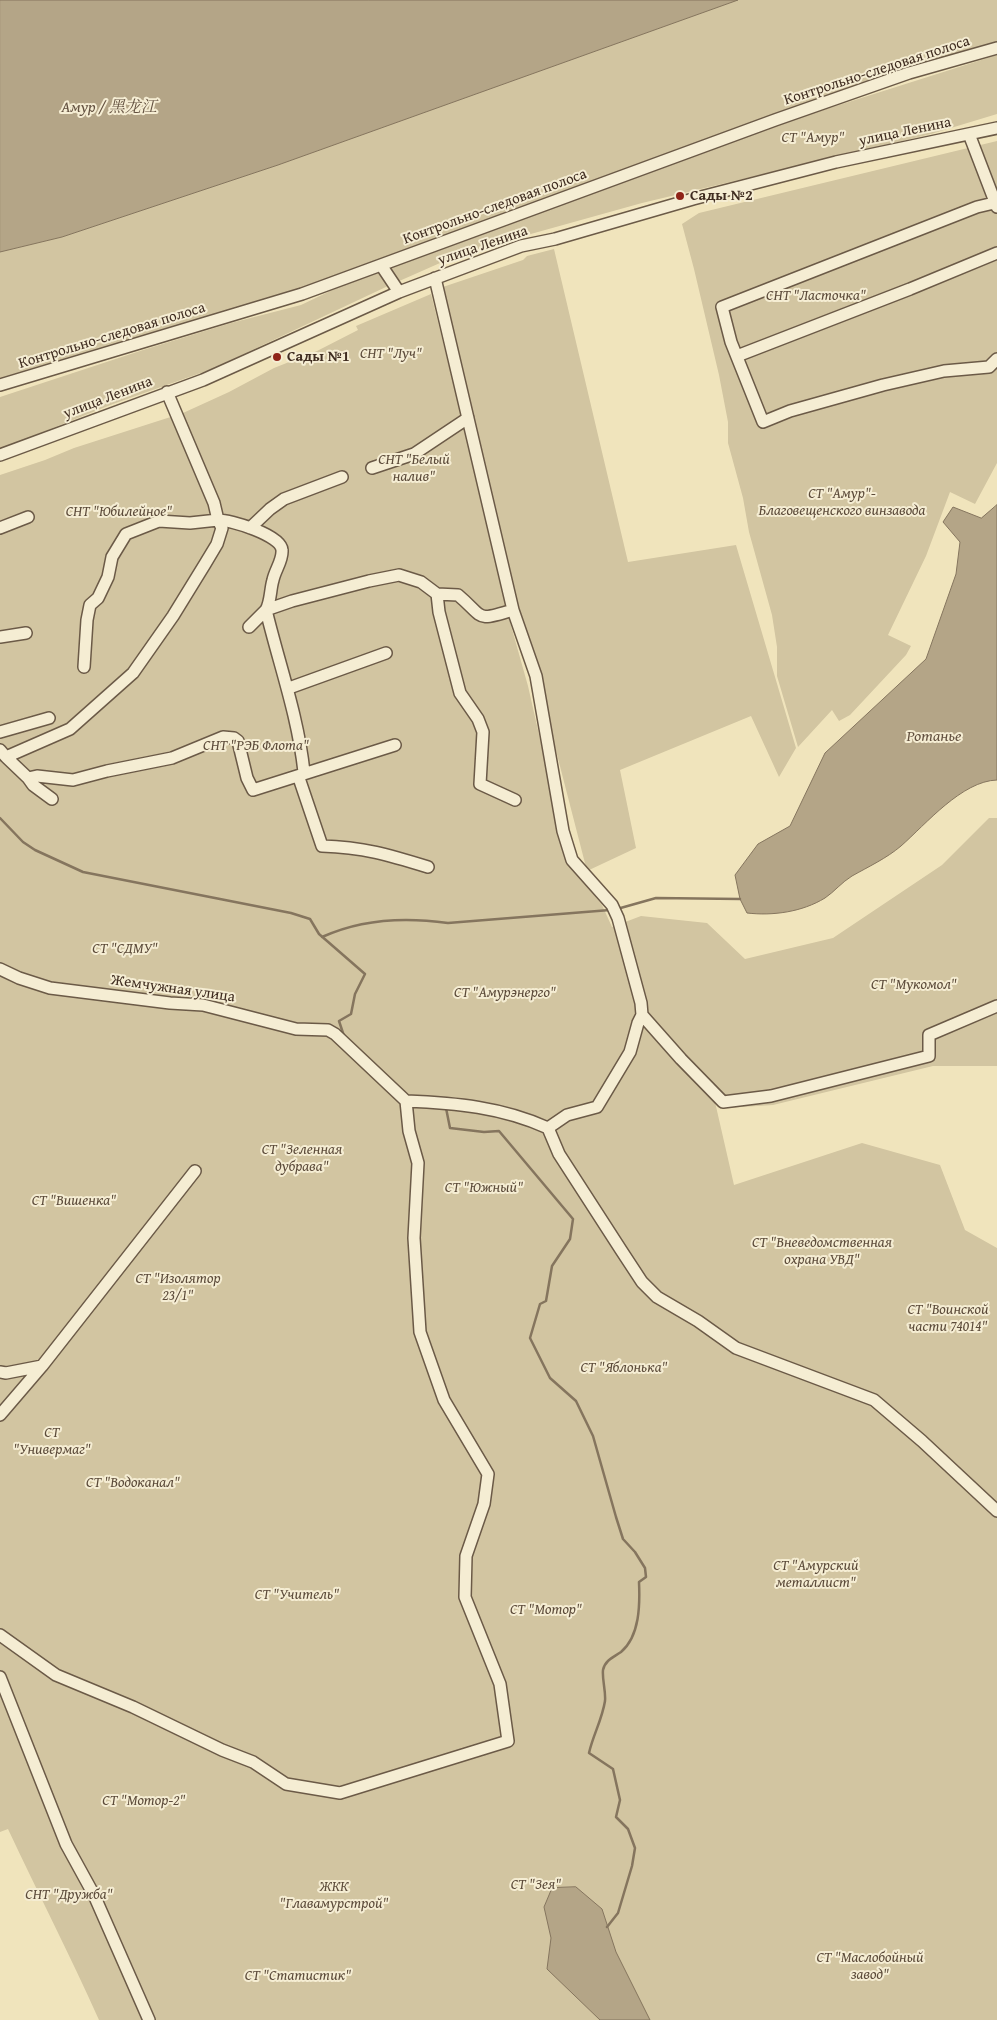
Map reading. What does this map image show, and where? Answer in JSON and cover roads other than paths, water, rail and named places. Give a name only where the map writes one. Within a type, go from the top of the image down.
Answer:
[{"type":"street","name":"Контрольно-следовая полоса","points":[[0,385],[302,294],[882,82],[997,48]]},
{"type":"street","name":"улица Ленина","points":[[0,455],[203,380],[399,292],[521,246],[555,239],[693,199],[836,162],[997,128]]},
{"type":"street","points":[[969,134],[996,205],[977,207],[722,307],[731,342],[763,422],[790,411],[944,370],[989,367],[997,359]]},
{"type":"street","points":[[737,356],[997,253]]},
{"type":"street","points":[[381,265],[399,292]]},
{"type":"street","points":[[435,278],[513,610],[536,676],[563,831],[572,860],[614,910],[629,953],[641,1003],[642,1015],[630,1052],[597,1107],[566,1115],[548,1128]]},
{"type":"street","points":[[52,798],[3,754],[70,729],[133,672],[173,616],[211,556],[222,528],[214,503],[167,392]]},
{"type":"street","points":[[372,468],[414,454],[468,418]]},
{"type":"street","points":[[250,528],[284,499],[342,477]]},
{"type":"street","points":[[0,528],[28,517]]},
{"type":"street","points":[[84,667],[87,620],[90,605],[98,598],[108,578],[112,556],[126,534],[159,520],[190,523],[229,520],[269,536],[278,542],[282,547],[282,554],[274,576],[269,605],[249,628]]},
{"type":"street","points":[[266,610],[292,601],[399,575],[421,582],[437,594],[458,594],[481,616],[490,617],[513,610]]},
{"type":"street","points":[[437,594],[439,612],[460,693],[478,719],[483,732],[480,784],[515,800]]},
{"type":"street","points":[[266,610],[301,742],[304,772],[299,778],[322,846],[351,847],[381,852],[428,867]]},
{"type":"street","points":[[0,637],[26,633]]},
{"type":"street","points":[[288,688],[386,653]]},
{"type":"street","points":[[0,732],[49,718]]},
{"type":"street","points":[[28,778],[37,776],[73,780],[172,758],[223,737],[234,738],[238,741],[247,778],[253,790],[304,772],[395,745]]},
{"type":"street","name":"Жемчужная улица","points":[[0,968],[19,978],[50,988],[170,1003],[203,1005],[296,1028],[328,1030],[335,1034],[406,1101]]},
{"type":"street","points":[[642,1015],[723,1102],[771,1096],[929,1056],[928,1035],[997,1006]]},
{"type":"street","points":[[0,1635],[56,1675],[133,1707],[222,1750],[253,1762],[286,1784],[340,1793],[508,1741],[500,1684],[466,1597],[466,1556],[484,1504],[488,1474],[444,1400],[420,1332],[414,1238],[418,1163],[409,1131],[406,1101],[447,1103],[486,1108],[514,1114],[548,1128],[559,1154],[642,1282],[657,1297],[698,1321],[736,1348],[874,1400],[997,1511]]},
{"type":"street","points":[[0,1414],[42,1366],[195,1172]]},
{"type":"street","points":[[0,1372],[6,1373],[42,1366]]},
{"type":"street","points":[[0,1677],[66,1844],[94,1895],[149,2020]]},
{"type":"water","name":"Амур / 黑龙江","points":[[0,0],[738,0],[278,165],[62,237],[0,252]]},
{"type":"water","name":"Ротанье","points":[[997,505],[997,780],[984,782],[958,796],[945,805],[896,850],[852,876],[828,896],[816,903],[787,912],[747,913],[740,899],[735,875],[758,844],[790,826],[825,753],[926,659],[956,574],[960,542],[943,522],[953,507],[981,518]]},
{"type":"water","points":[[576,1887],[602,1909],[616,1952],[650,2020],[600,2020],[547,1969],[551,1938],[544,1907],[552,1888]]},
{"type":"waterway","points":[[0,818],[23,842],[35,850],[83,872],[291,913],[310,919],[319,934],[365,974],[355,994],[351,1014],[339,1021],[344,1036]]},
{"type":"waterway","points":[[617,909],[656,898],[740,899]]},
{"type":"waterway","points":[[322,937],[352,926],[384,921],[416,920],[448,923],[610,910]]},
{"type":"waterway","points":[[446,1108],[450,1128],[484,1132],[499,1131],[573,1219],[570,1239],[552,1266],[546,1301],[540,1304],[530,1338],[550,1378],[576,1401],[593,1436],[623,1539],[635,1552],[645,1568],[646,1577],[639,1582],[638,1619],[632,1637],[621,1652],[608,1661],[603,1670],[605,1701],[589,1753],[613,1769],[620,1800],[616,1817],[628,1829],[635,1848],[632,1866],[618,1913],[607,1927]]},
{"type":"place","name":"Сады №2","points":[[680,196]]},
{"type":"place","name":"Сады №1","points":[[277,357]]},
{"type":"park label","name":"СТ \"Амур\"","points":[[813,138]]},
{"type":"park label","name":"СНТ \"Ласточка\"","points":[[816,296]]},
{"type":"park label","name":"СНТ \"Луч\"","points":[[391,354]]},
{"type":"park label","name":"СНТ \"Белый налив\"","points":[[414,468]]},
{"type":"park label","name":"СТ \"Амур\"- Благовещенского винзавода","points":[[842,502]]},
{"type":"park label","name":"СНТ \"Юбилейное\"","points":[[119,512]]},
{"type":"park label","name":"СНТ \"РЭБ Флота\"","points":[[256,746]]},
{"type":"park label","name":"СТ \"СДМУ\"","points":[[125,949]]},
{"type":"park label","name":"СТ \"Мукомол\"","points":[[914,985]]},
{"type":"park label","name":"СТ \"Амурэнерго\"","points":[[505,993]]},
{"type":"park label","name":"СТ \"Зеленная дубрава\"","points":[[302,1158]]},
{"type":"park label","name":"СТ \"Южный\"","points":[[484,1188]]},
{"type":"park label","name":"СТ \"Вишенка\"","points":[[74,1201]]},
{"type":"park label","name":"СТ \"Вневедомственная охрана УВД\"","points":[[822,1252]]},
{"type":"park label","name":"СТ \"Изолятор 23/1\"","points":[[178,1288]]},
{"type":"park label","name":"СТ \"Воинской части 74014\"","points":[[948,1318]]},
{"type":"park label","name":"СТ \"Яблонька\"","points":[[624,1368]]},
{"type":"park label","name":"СТ \"Универмаг\"","points":[[52,1442]]},
{"type":"park label","name":"СТ \"Водоканал\"","points":[[133,1483]]},
{"type":"park label","name":"СТ \"Амурский металлист\"","points":[[816,1574]]},
{"type":"park label","name":"СТ \"Учитель\"","points":[[297,1595]]},
{"type":"park label","name":"СТ \"Мотор\"","points":[[546,1610]]},
{"type":"park label","name":"СТ \"Мотор-2\"","points":[[144,1801]]},
{"type":"park label","name":"СТ \"Зея\"","points":[[536,1885]]},
{"type":"park label","name":"СНТ \"Дружба\"","points":[[69,1895]]},
{"type":"park label","name":"ЖКК \"Главамурстрой\"","points":[[334,1896]]},
{"type":"park label","name":"СТ \"Маслобойный завод\"","points":[[870,1966]]},
{"type":"park label","name":"СТ \"Статистик\"","points":[[298,1976]]}]
